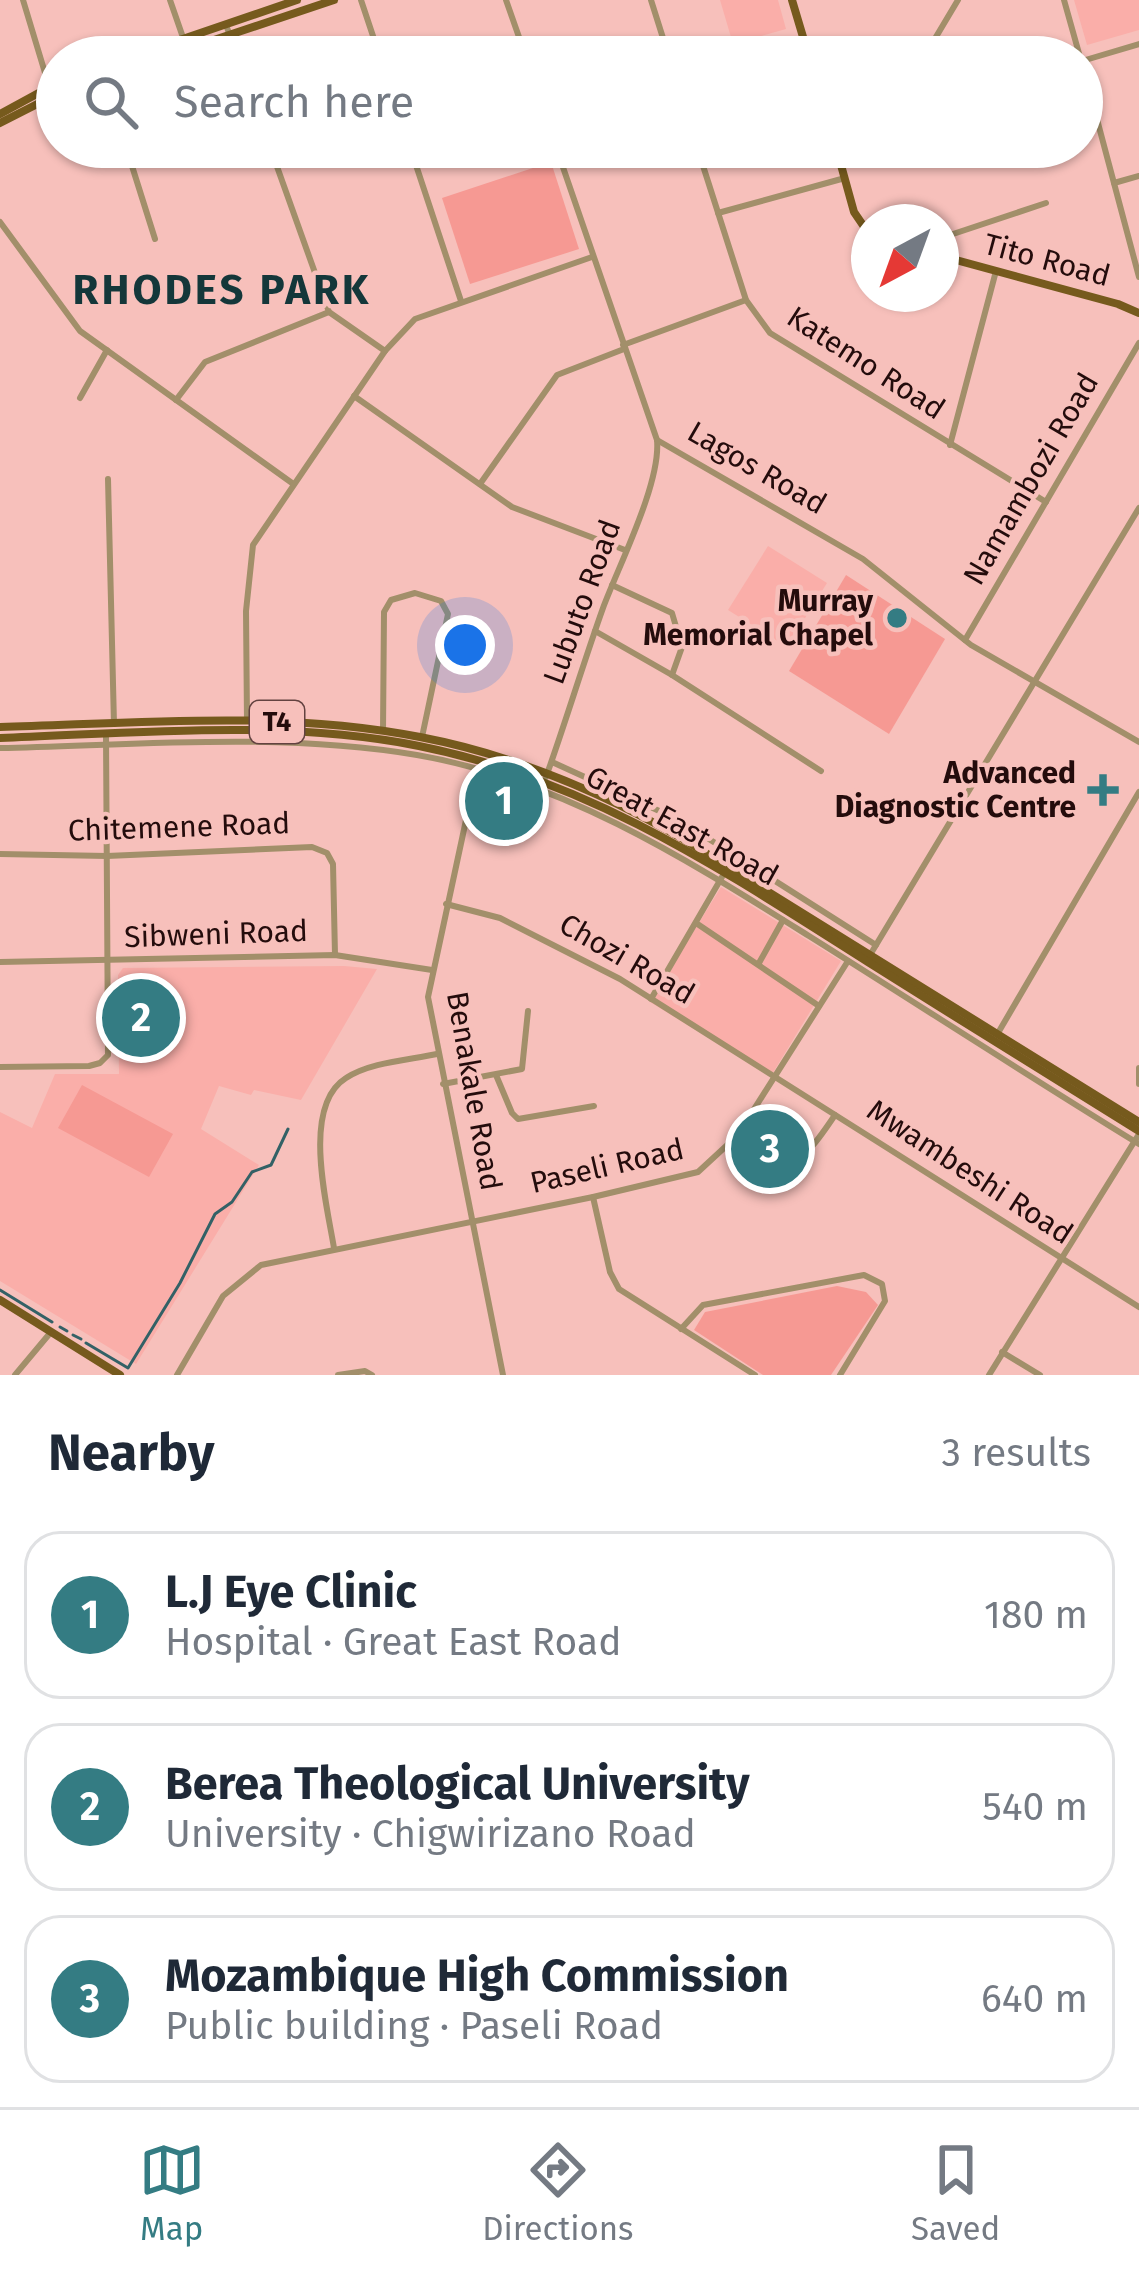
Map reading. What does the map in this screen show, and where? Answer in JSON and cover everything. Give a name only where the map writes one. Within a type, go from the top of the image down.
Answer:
[{"type":"main road","points":[[193,36],[297,0]]},
{"type":"main road","points":[[231,36],[334,0]]},
{"type":"main road","points":[[792,0],[803,36]]},
{"type":"main road","points":[[0,114],[36,98]]},
{"type":"main road","points":[[0,124],[36,101]]},
{"type":"main road","points":[[842,168],[852,204]]},
{"type":"main road","name":"Tito Road","points":[[959,261],[1139,313]]},
{"type":"main road","name":"Great East Road","points":[[0,727],[248,721],[383,731],[422,737],[627,806],[799,924],[1138,1138]]},
{"type":"main road","name":"Great East Road","points":[[0,738],[106,740],[295,733],[381,740],[546,777]]},
{"type":"main road","name":"Great East Road","points":[[725,873],[870,955],[1139,1122]]},
{"type":"main road","points":[[0,1300],[120,1375]]},
{"type":"street","points":[[23,0],[36,38]]},
{"type":"street","points":[[170,0],[183,36]]},
{"type":"street","points":[[361,0],[373,36]]},
{"type":"street","points":[[506,0],[519,36]]},
{"type":"street","points":[[652,0],[663,36]]},
{"type":"street","points":[[937,36],[958,0]]},
{"type":"street","points":[[1064,0],[1075,36]]},
{"type":"street","points":[[226,25],[231,36]]},
{"type":"street","points":[[1103,54],[1139,44]]},
{"type":"street","points":[[1103,141],[1139,277]]},
{"type":"street","points":[[133,168],[155,239]]},
{"type":"street","points":[[278,168],[329,312],[385,351]]},
{"type":"street","points":[[417,168],[461,301]]},
{"type":"street","name":"Lagos Road","points":[[563,168],[657,440],[878,569],[964,640],[1139,742]]},
{"type":"street","name":"Katemo Road","points":[[704,168],[746,300],[778,341],[1046,502]]},
{"type":"street","points":[[1114,183],[1139,176]]},
{"type":"street","points":[[718,213],[845,178]]},
{"type":"street","points":[[959,232],[1046,202]]},
{"type":"street","points":[[0,221],[80,331],[292,483]]},
{"type":"street","points":[[248,721],[248,559],[259,532],[385,351],[409,323],[592,256]]},
{"type":"street","points":[[950,445],[996,271]]},
{"type":"street","points":[[480,484],[557,375],[746,300]]},
{"type":"street","points":[[176,400],[205,362],[329,312]]},
{"type":"street","name":"Namambozi Road","points":[[964,640],[1139,343]]},
{"type":"street","points":[[80,398],[106,350]]},
{"type":"street","points":[[354,396],[520,510],[626,550]]},
{"type":"street","name":"Lubuto Road","points":[[546,777],[655,467],[657,440]]},
{"type":"street","points":[[108,479],[114,724]]},
{"type":"street","points":[[870,955],[1139,508]]},
{"type":"street","points":[[612,584],[672,614],[682,647],[671,674]]},
{"type":"street","points":[[383,731],[384,612],[392,600],[415,593],[441,601],[448,614],[422,737]]},
{"type":"street","points":[[595,631],[821,771]]},
{"type":"street","points":[[0,748],[106,740],[110,961],[108,1055],[100,1063],[0,1067]]},
{"type":"street","points":[[552,761],[664,812],[876,945]]},
{"type":"street","points":[[478,764],[725,873],[783,920],[799,924]]},
{"type":"street","name":"Benakale Road","points":[[478,764],[428,997],[503,1375]]},
{"type":"street","points":[[998,1033],[1139,792]]},
{"type":"street","name":"Chitemene Road","points":[[0,854],[107,856],[312,847],[327,853],[333,864],[335,955]]},
{"type":"street","points":[[651,999],[725,873]]},
{"type":"street","name":"Chozi Road","points":[[446,904],[514,924],[651,999],[774,1078]]},
{"type":"street","points":[[759,963],[783,920]]},
{"type":"street","points":[[696,923],[820,1006]]},
{"type":"street","name":"Sibweni Road","points":[[0,962],[335,955],[432,970]]},
{"type":"street","name":"Paseli Road","points":[[177,1375],[223,1296],[244,1276],[270,1262],[698,1172],[737,1136],[851,957]]},
{"type":"street","points":[[443,1084],[519,1071],[525,1065],[528,1011]]},
{"type":"street","points":[[334,1248],[321,1172],[327,1098],[344,1079],[361,1070],[437,1054]]},
{"type":"street","points":[[1139,1068],[1139,1084]]},
{"type":"street","points":[[496,1075],[518,1119],[594,1106]]},
{"type":"street","name":"Mwambeshi Road","points":[[774,1078],[1139,1307]]},
{"type":"street","points":[[737,1136],[772,1161],[790,1163],[808,1153],[835,1115]]},
{"type":"street","points":[[988,1375],[1138,1138]]},
{"type":"street","points":[[593,1197],[615,1282],[630,1298],[755,1375]]},
{"type":"street","points":[[681,1329],[702,1305],[864,1275],[882,1284],[885,1301],[840,1375]]},
{"type":"street","points":[[15,1375],[51,1332]]},
{"type":"street","points":[[1003,1352],[1040,1375]]},
{"type":"street","points":[[338,1375],[365,1371],[372,1375]]},
{"type":"shaded area","points":[[720,0],[778,0],[786,29],[761,36],[731,36]]},
{"type":"shaded area","points":[[1074,0],[1139,0],[1139,30],[1103,40],[1103,36],[1084,36]]},
{"type":"shaded area","points":[[533,168],[553,168],[579,249],[470,284],[442,198]]},
{"type":"shaded area","points":[[768,546],[827,583],[787,647],[728,610]]},
{"type":"shaded area","points":[[846,575],[945,639],[889,734],[789,671]]},
{"type":"shaded area","points":[[721,887],[841,961],[771,1076],[650,1002]]},
{"type":"shaded area","points":[[123,968],[377,969],[301,1100],[219,1086],[201,1129],[259,1165],[136,1364],[0,1281],[0,1112],[32,1128],[55,1074],[119,1074],[118,975]]},
{"type":"shaded area","points":[[82,1085],[173,1134],[149,1177],[58,1128]]},
{"type":"shaded area","points":[[837,1286],[866,1292],[878,1305],[831,1375],[763,1375],[694,1330],[705,1312]]},
{"type":"waterway","points":[[86,1343],[128,1368],[215,1214],[232,1202],[252,1172],[271,1165],[288,1129]]},
{"type":"waterway","points":[[0,1290],[52,1322]]},
{"type":"waterway","points":[[60,1327],[67,1331]]},
{"type":"waterway","points":[[73,1335],[81,1339]]},
{"type":"place","name":"Murray Memorial Chapel","points":[[897,618]]},
{"type":"place","name":"Advanced Diagnostic Centre","points":[[1103,790]]},
{"type":"place","name":"L.J Eye Clinic","points":[[504,801]]},
{"type":"place","name":"Berea Theological University","points":[[141,1018]]},
{"type":"place","name":"Mozambique High Commission","points":[[770,1149]]},
{"type":"district","name":"RHODES PARK","points":[[222,289]]}]
